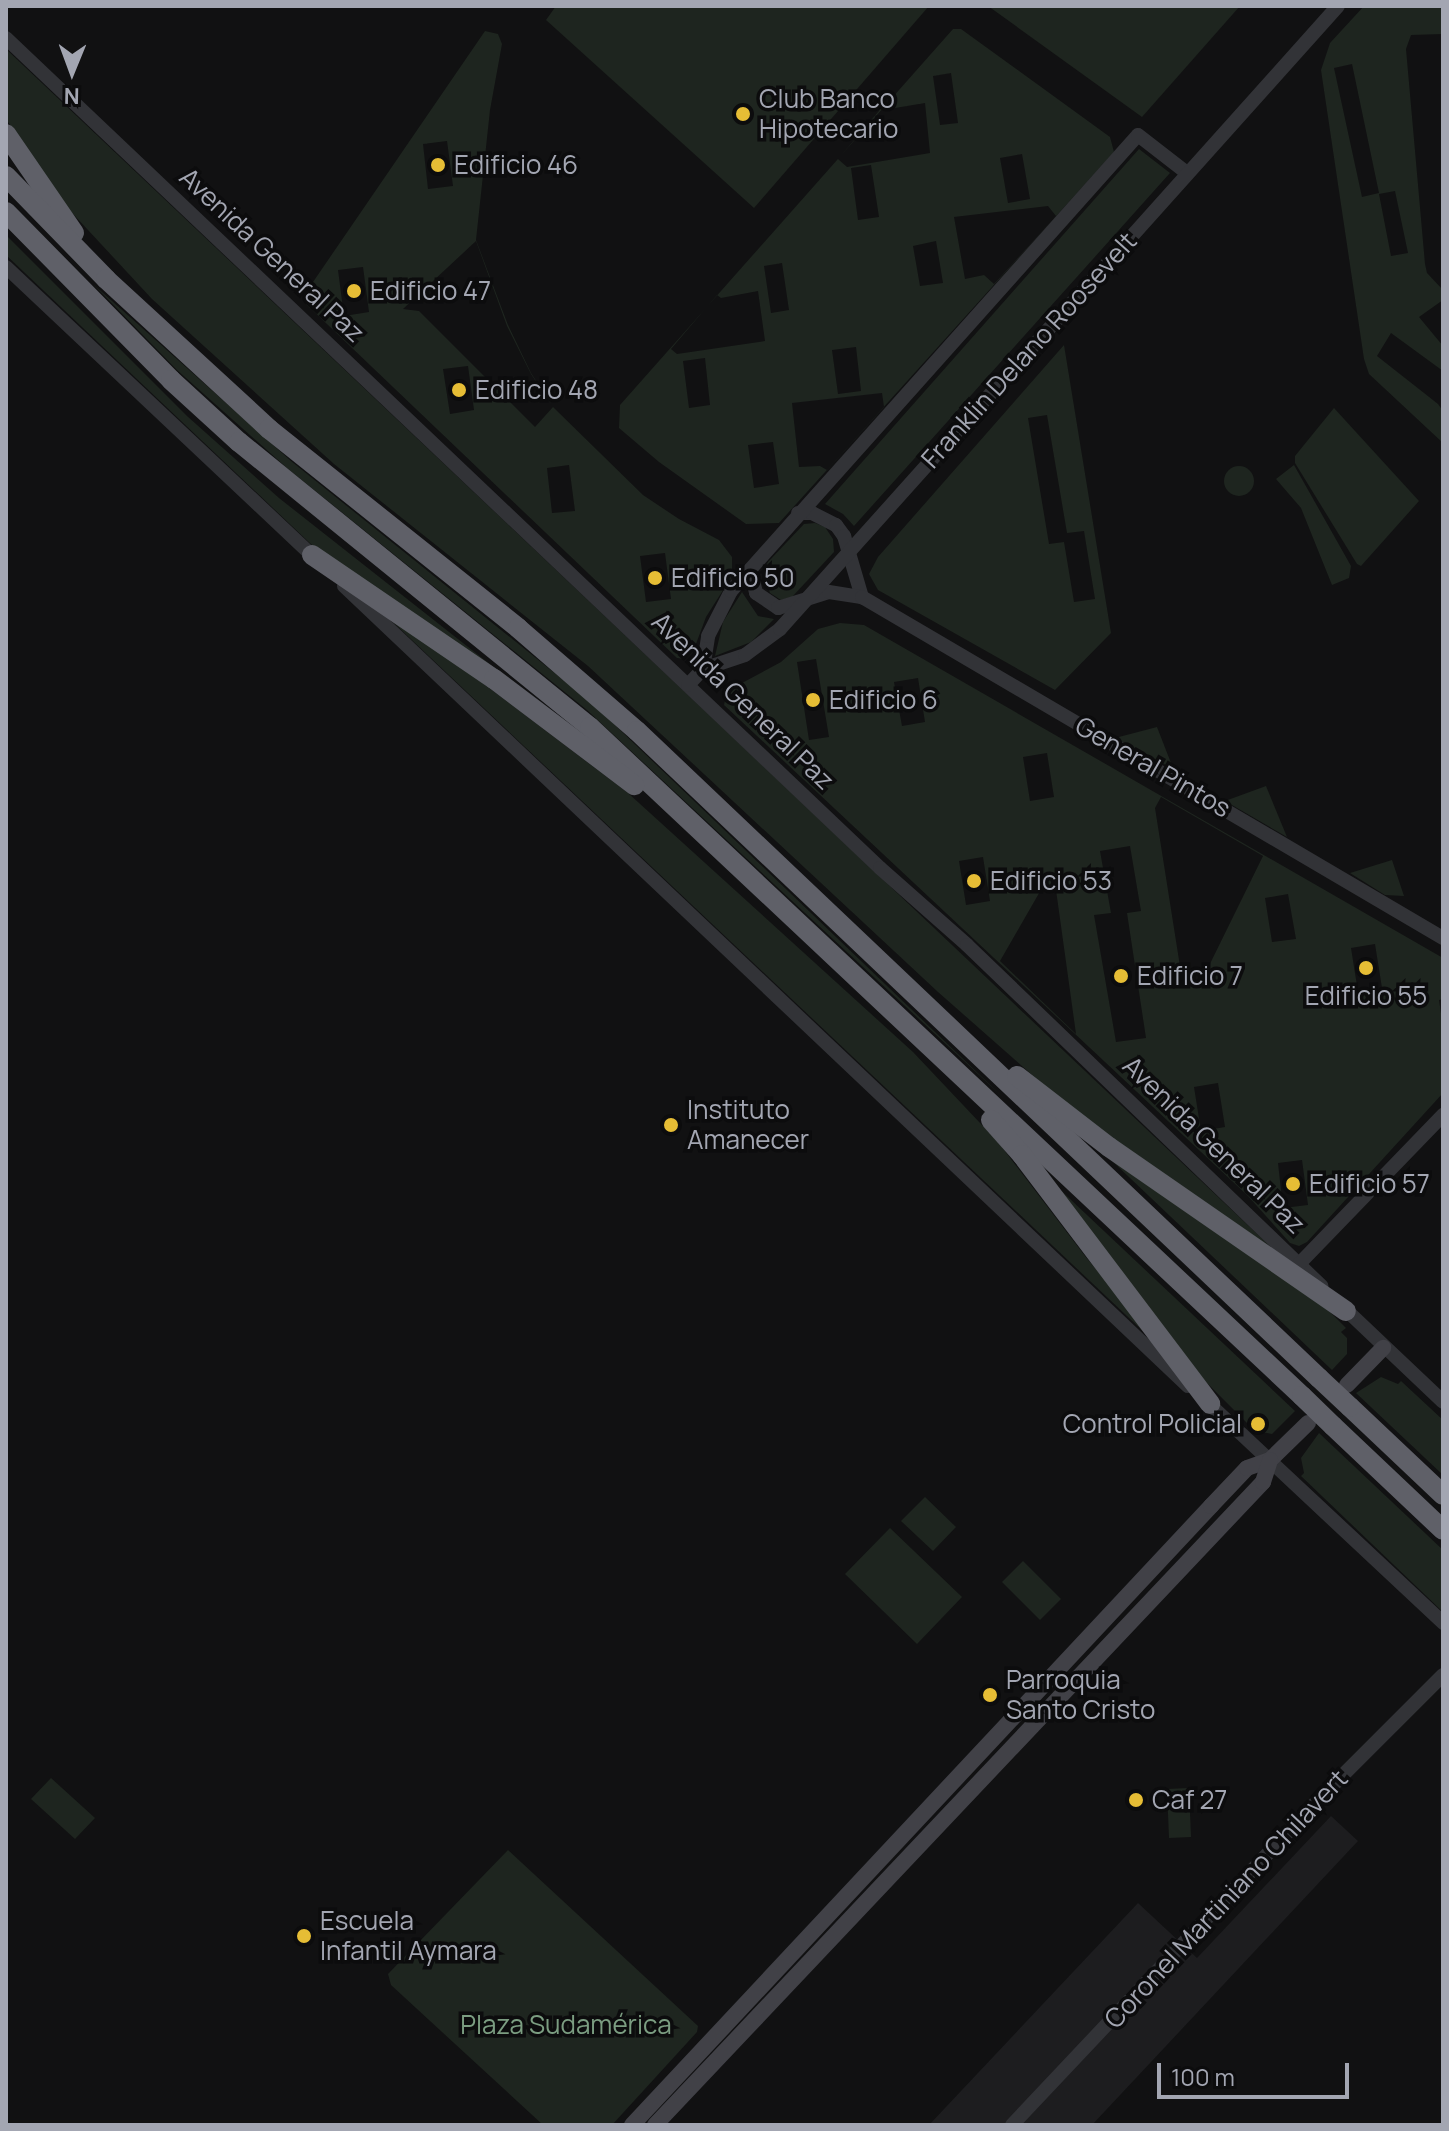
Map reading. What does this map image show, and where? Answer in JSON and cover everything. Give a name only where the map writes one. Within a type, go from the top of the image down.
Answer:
[{"type":"highway","points":[[6,134],[106,279]]},
{"type":"highway","points":[[6,176],[106,279],[311,465],[594,692],[1443,1495]]},
{"type":"highway","points":[[6,212],[161,370],[239,442],[309,502],[545,689],[909,1026],[1443,1530]]},
{"type":"highway","points":[[312,555],[540,712],[731,861]]},
{"type":"highway","points":[[931,1010],[1109,1147],[1346,1311]]},
{"type":"highway","points":[[909,1026],[1022,1155],[1210,1404]]},
{"type":"main road","points":[[1347,1385],[1383,1348]]},
{"type":"main road","points":[[632,2125],[1247,1468],[1270,1460],[1308,1423]]},
{"type":"main road","points":[[655,2125],[975,1782],[1263,1482],[1270,1460]]},
{"type":"street","name":"Franklin Delano Roosevelt","points":[[688,685],[703,669],[759,648],[780,629],[800,603],[1338,6]]},
{"type":"street","name":"Avenida General Paz","points":[[6,38],[1443,1402]]},
{"type":"street","points":[[703,669],[704,649],[717,615],[750,570],[1138,135],[1187,173]]},
{"type":"street","points":[[6,267],[1443,1623]]},
{"type":"street","points":[[798,513],[812,513],[836,525],[849,549],[862,597]]},
{"type":"street","name":"General Pintos","points":[[750,570],[752,586],[762,600],[778,608],[829,592],[862,597],[1443,938]]},
{"type":"street","points":[[1300,1263],[1443,1115]]},
{"type":"street","name":"Coronel Martiniano Chilavert","points":[[1012,2125],[1327,1791],[1443,1675]]},
{"type":"shaded area","points":[[1331,1816],[1358,1841],[1092,2125],[929,2125],[1138,1903],[1197,1958]]},
{"type":"green space","name":"Club Banco Hipotecario","points":[[556,6],[929,6],[754,208],[546,20]]},
{"type":"green space","points":[[988,6],[1240,6],[1142,117]]},
{"type":"green space","points":[[1364,6],[1443,6],[1443,34],[1411,35],[1406,49],[1425,264],[1427,273],[1443,290],[1443,300],[1419,317],[1443,346],[1443,371],[1391,333],[1377,356],[1438,404],[1443,411],[1443,443],[1369,374],[1364,359],[1321,70],[1330,43]],"holes":[[[1352,64],[1379,193],[1362,197],[1334,68]],[[1395,191],[1408,253],[1391,256],[1379,194]]]},
{"type":"green space","points":[[953,29],[961,29],[1110,137],[1114,152],[884,407],[882,393],[792,403],[799,467],[820,466],[827,470],[779,523],[746,524],[659,462],[619,428],[620,405],[706,307],[671,349],[677,354],[765,341],[758,291],[721,298],[717,295],[841,155],[838,159],[847,167],[930,153],[925,103],[889,109],[885,106]],"holes":[[[951,73],[958,123],[940,125],[933,76]],[[1022,154],[1030,199],[1008,203],[1000,158]],[[871,165],[879,217],[858,220],[851,168]],[[1048,206],[1056,216],[994,284],[984,275],[965,279],[954,217]],[[936,241],[943,283],[920,286],[913,246]],[[782,263],[789,310],[771,313],[764,266]],[[856,347],[861,391],[838,394],[832,350]],[[705,358],[710,405],[689,408],[683,361]],[[773,442],[779,484],[754,488],[748,445]]]},
{"type":"green space","points":[[485,31],[498,34],[502,44],[490,110],[476,240],[508,325],[531,373],[553,407],[643,495],[719,540],[732,557],[732,576],[706,617],[693,652],[685,659],[677,658],[306,304],[305,298]],"holes":[[[447,141],[453,186],[428,189],[423,144]],[[476,241],[507,326],[531,374],[553,407],[535,427],[419,311],[403,309]],[[363,267],[369,312],[344,316],[338,270]],[[468,366],[474,410],[450,414],[443,369]],[[569,465],[575,511],[552,513],[547,468]],[[665,553],[671,599],[646,602],[640,556]]]},
{"type":"green space","points":[[6,49],[1274,1250],[1072,1110],[938,992],[588,666],[334,464],[152,299],[62,202],[6,119]]},
{"type":"green space","points":[[1139,149],[1170,173],[854,526],[843,514],[825,504]]},
{"type":"green space","points":[[6,235],[187,416],[279,498],[538,702],[313,546],[6,255]]},
{"type":"green space","points":[[93,284],[291,461],[593,704],[1007,1101],[587,710],[287,468],[177,370]]},
{"type":"green space","points":[[1064,345],[1111,633],[1055,690],[878,590],[869,574],[878,557]],"holes":[[[1047,415],[1067,533],[1084,531],[1095,599],[1074,602],[1064,542],[1049,544],[1028,418]]]},
{"type":"green space","points":[[1334,408],[1419,501],[1361,566],[1295,463],[1295,456]]},
{"type":"green space","points":[[1294,465],[1351,566],[1349,578],[1332,585],[1301,508],[1276,479]]},
{"type":"green space","points":[[1239,466],[1250,470],[1254,481],[1250,492],[1239,496],[1228,492],[1224,481],[1228,470]]},
{"type":"green space","points":[[815,523],[825,527],[833,539],[834,552],[792,597],[781,600],[770,593],[763,572],[768,562],[804,524]]},
{"type":"green space","points":[[742,592],[758,616],[774,619],[751,642],[715,656],[723,622]]},
{"type":"green space","points":[[382,607],[628,793],[913,1052],[998,1142],[1085,1256],[1164,1351],[379,609]]},
{"type":"green space","points":[[840,623],[864,625],[1443,958],[1443,999],[1439,1000],[1443,1027],[1443,1093],[1307,1242],[1299,1246],[1290,1243],[1248,1196],[724,705],[727,691],[781,662],[818,629]],"holes":[[[816,659],[829,737],[809,740],[797,662]],[[918,678],[925,722],[902,726],[894,682]],[[1047,753],[1054,797],[1030,801],[1023,757]],[[1161,797],[1263,856],[1201,982],[1182,979],[1155,808]],[[1130,846],[1141,911],[1127,913],[1146,1038],[1116,1042],[1094,915],[1111,913],[1100,851]],[[983,857],[990,901],[966,905],[959,861]],[[1042,888],[1056,890],[1076,1034],[1000,961]],[[1288,894],[1296,939],[1272,942],[1265,898]],[[1375,944],[1382,988],[1358,992],[1351,948]],[[1218,1083],[1225,1127],[1201,1131],[1194,1087]],[[1302,1160],[1308,1205],[1283,1208],[1278,1163]]]},
{"type":"green space","points":[[1157,727],[1171,763],[1168,766],[1115,738]]},
{"type":"green space","points":[[1266,786],[1287,837],[1225,801]]},
{"type":"green space","points":[[1392,860],[1404,896],[1385,895],[1350,873]]},
{"type":"green space","points":[[1090,1140],[1328,1310],[1346,1328],[1341,1332],[1347,1338],[1347,1354],[1332,1370]]},
{"type":"green space","points":[[1052,1182],[1295,1411],[1272,1434],[1262,1432],[1267,1427],[1255,1417],[1251,1421],[1257,1427],[1254,1430],[1189,1365]]},
{"type":"green space","points":[[1381,1377],[1398,1384],[1401,1381],[1443,1420],[1443,1475],[1356,1393]]},
{"type":"green space","points":[[1319,1433],[1443,1550],[1443,1612],[1301,1476],[1304,1473],[1301,1458]]},
{"type":"green space","points":[[925,1497],[956,1527],[933,1551],[901,1521]]},
{"type":"green space","points":[[890,1528],[962,1597],[917,1644],[845,1574]]},
{"type":"green space","points":[[1023,1561],[1061,1599],[1040,1620],[1002,1582]]},
{"type":"green space","points":[[51,1778],[95,1818],[75,1839],[31,1799]]},
{"type":"green space","points":[[1189,1788],[1191,1837],[1169,1838],[1167,1789]]},
{"type":"green space","name":"Plaza Sudamérica","points":[[508,1850],[698,2026],[697,2032],[612,2125],[543,2125],[391,1985],[388,1974]]},
{"type":"place","name":"Club Banco Hipotecario","points":[[743,114]]},
{"type":"place","name":"Edificio 46","points":[[438,165]]},
{"type":"place","name":"Edificio 47","points":[[354,291]]},
{"type":"place","name":"Edificio 48","points":[[459,390]]},
{"type":"place","name":"Edificio 50","points":[[655,578]]},
{"type":"place","name":"Edificio 6","points":[[813,700]]},
{"type":"place","name":"Edificio 53","points":[[974,881]]},
{"type":"place","name":"Edificio 55","points":[[1366,968]]},
{"type":"place","name":"Edificio 7","points":[[1121,976]]},
{"type":"place","name":"Instituto Amanecer","points":[[671,1125]]},
{"type":"place","name":"Edificio 57","points":[[1293,1184]]},
{"type":"place","name":"Control Policial","points":[[1258,1424]]},
{"type":"place","name":"Parroquia Santo Cristo","points":[[990,1695]]},
{"type":"place","name":"Caf 27","points":[[1136,1800]]},
{"type":"place","name":"Escuela Infantil Aymara","points":[[304,1936]]}]
